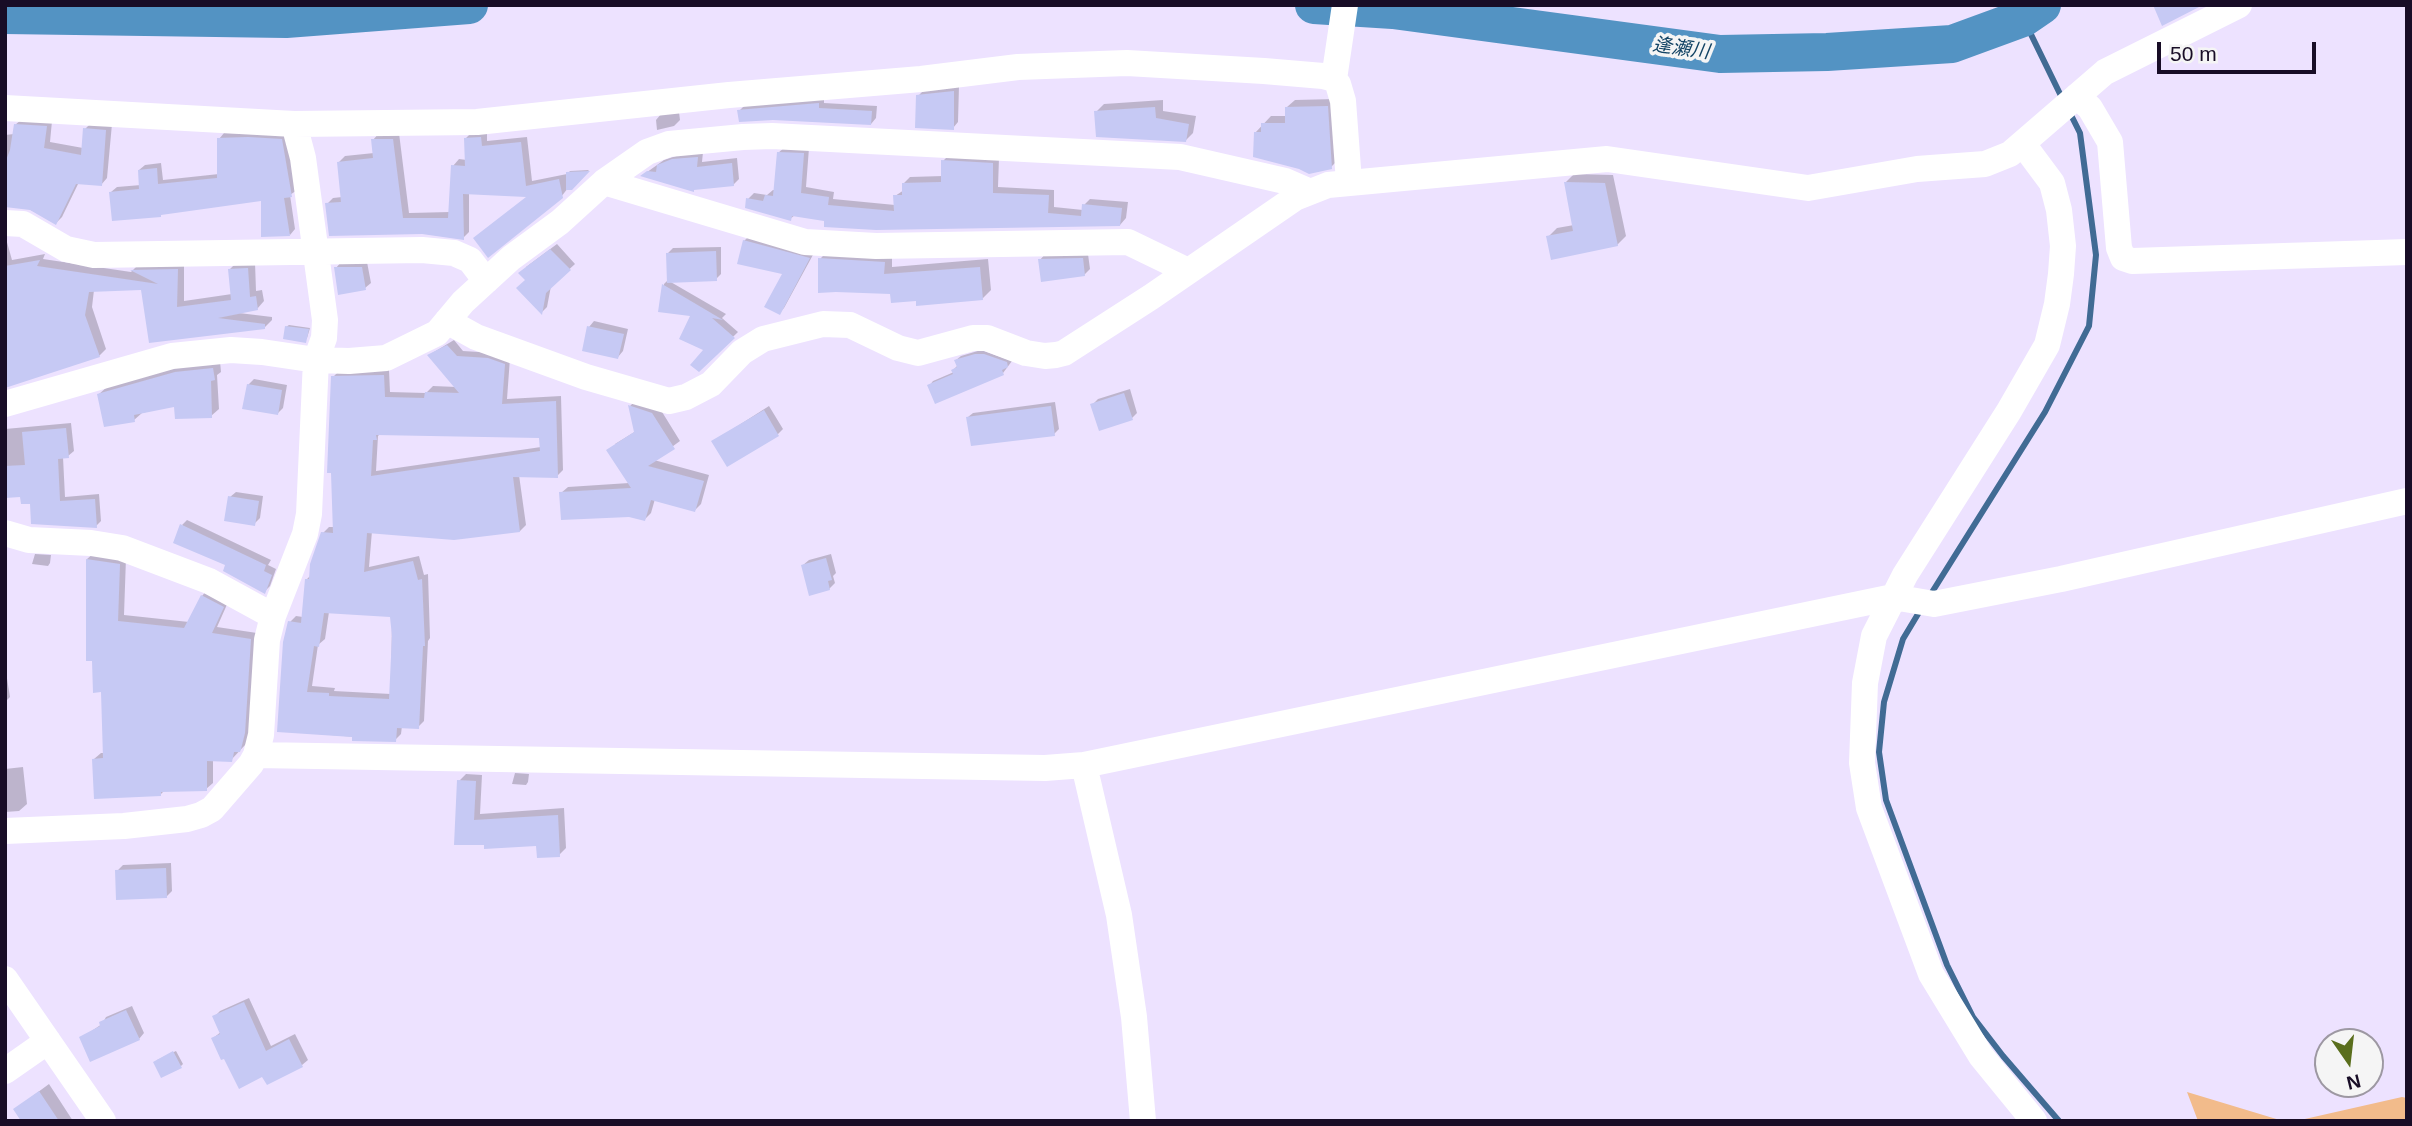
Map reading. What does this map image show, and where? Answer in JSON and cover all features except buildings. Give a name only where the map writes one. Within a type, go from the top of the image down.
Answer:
[{"type":"street","points":[[1345,5],[1335,70],[1343,101],[1349,182]]},
{"type":"street","points":[[447,321],[476,337],[586,377],[657,400],[669,401],[687,397],[711,384],[742,352],[763,339],[823,324],[850,325],[898,348],[918,353],[973,338],[1000,341],[1036,355],[1064,353],[1308,191],[1349,182],[1607,159],[1808,188],[1917,169],[1985,164],[2010,154],[2105,72],[2239,5]]},
{"type":"street","points":[[5,108],[294,124],[477,122],[729,95],[921,79],[1018,67],[1114,64],[1264,71],[1335,70]]},
{"type":"street","points":[[729,95],[736,137]]},
{"type":"street","points":[[2074,99],[2090,108],[2110,142],[2119,248],[2123,258],[2132,261],[2407,252]]},
{"type":"street","points":[[5,831],[124,825],[194,817],[212,809],[256,755],[261,735],[267,639],[307,524],[316,360],[324,338],[303,158],[294,124]]},
{"type":"street","points":[[5,404],[172,355],[231,350],[316,360],[386,358],[437,333],[511,258],[560,222],[604,182],[647,152],[669,144],[772,136],[1180,157],[1285,181],[1308,191]]},
{"type":"street","points":[[2023,144],[2052,183],[2059,210],[2063,246],[2061,274],[2047,345],[2009,411],[1912,600],[1874,636],[1865,683],[1861,763],[1868,808],[1931,974],[1981,1056],[2034,1121]]},
{"type":"street","points":[[604,182],[805,242],[876,246],[1128,242],[1188,271]]},
{"type":"street","points":[[5,223],[30,227],[65,249],[78,253],[422,250],[454,253],[470,260],[486,281]]},
{"type":"street","points":[[256,755],[1045,768],[1084,765],[1912,600],[2061,579],[2407,501]]},
{"type":"street","points":[[5,533],[29,540],[91,543],[122,548],[209,581],[273,616]]},
{"type":"street","points":[[1084,765],[1119,915],[1134,1017],[1143,1121]]},
{"type":"street","points":[[5,979],[103,1121]]},
{"type":"street","points":[[5,1071],[48,1041]]},
{"type":"shaded area","points":[[2187,1092],[2283,1121],[2198,1121]]},
{"type":"shaded area","points":[[2407,1098],[2407,1121],[2296,1121]]},
{"type":"waterway","name":"逢瀬川","points":[[5,15],[286,19],[469,5]]},
{"type":"waterway","name":"逢瀬川","points":[[1314,5],[1393,10],[1720,54],[1827,52],[1952,44],[2023,18],[2042,5]]},
{"type":"waterway","points":[[2023,18],[2063,100]]},
{"type":"waterway","points":[[1929,597],[2045,412],[2089,326],[2096,255],[2080,133],[2070,113]]},
{"type":"waterway","points":[[1921,609],[1903,639],[1884,702],[1879,752],[1886,800],[1947,965],[1973,1017],[2059,1121]]}]
